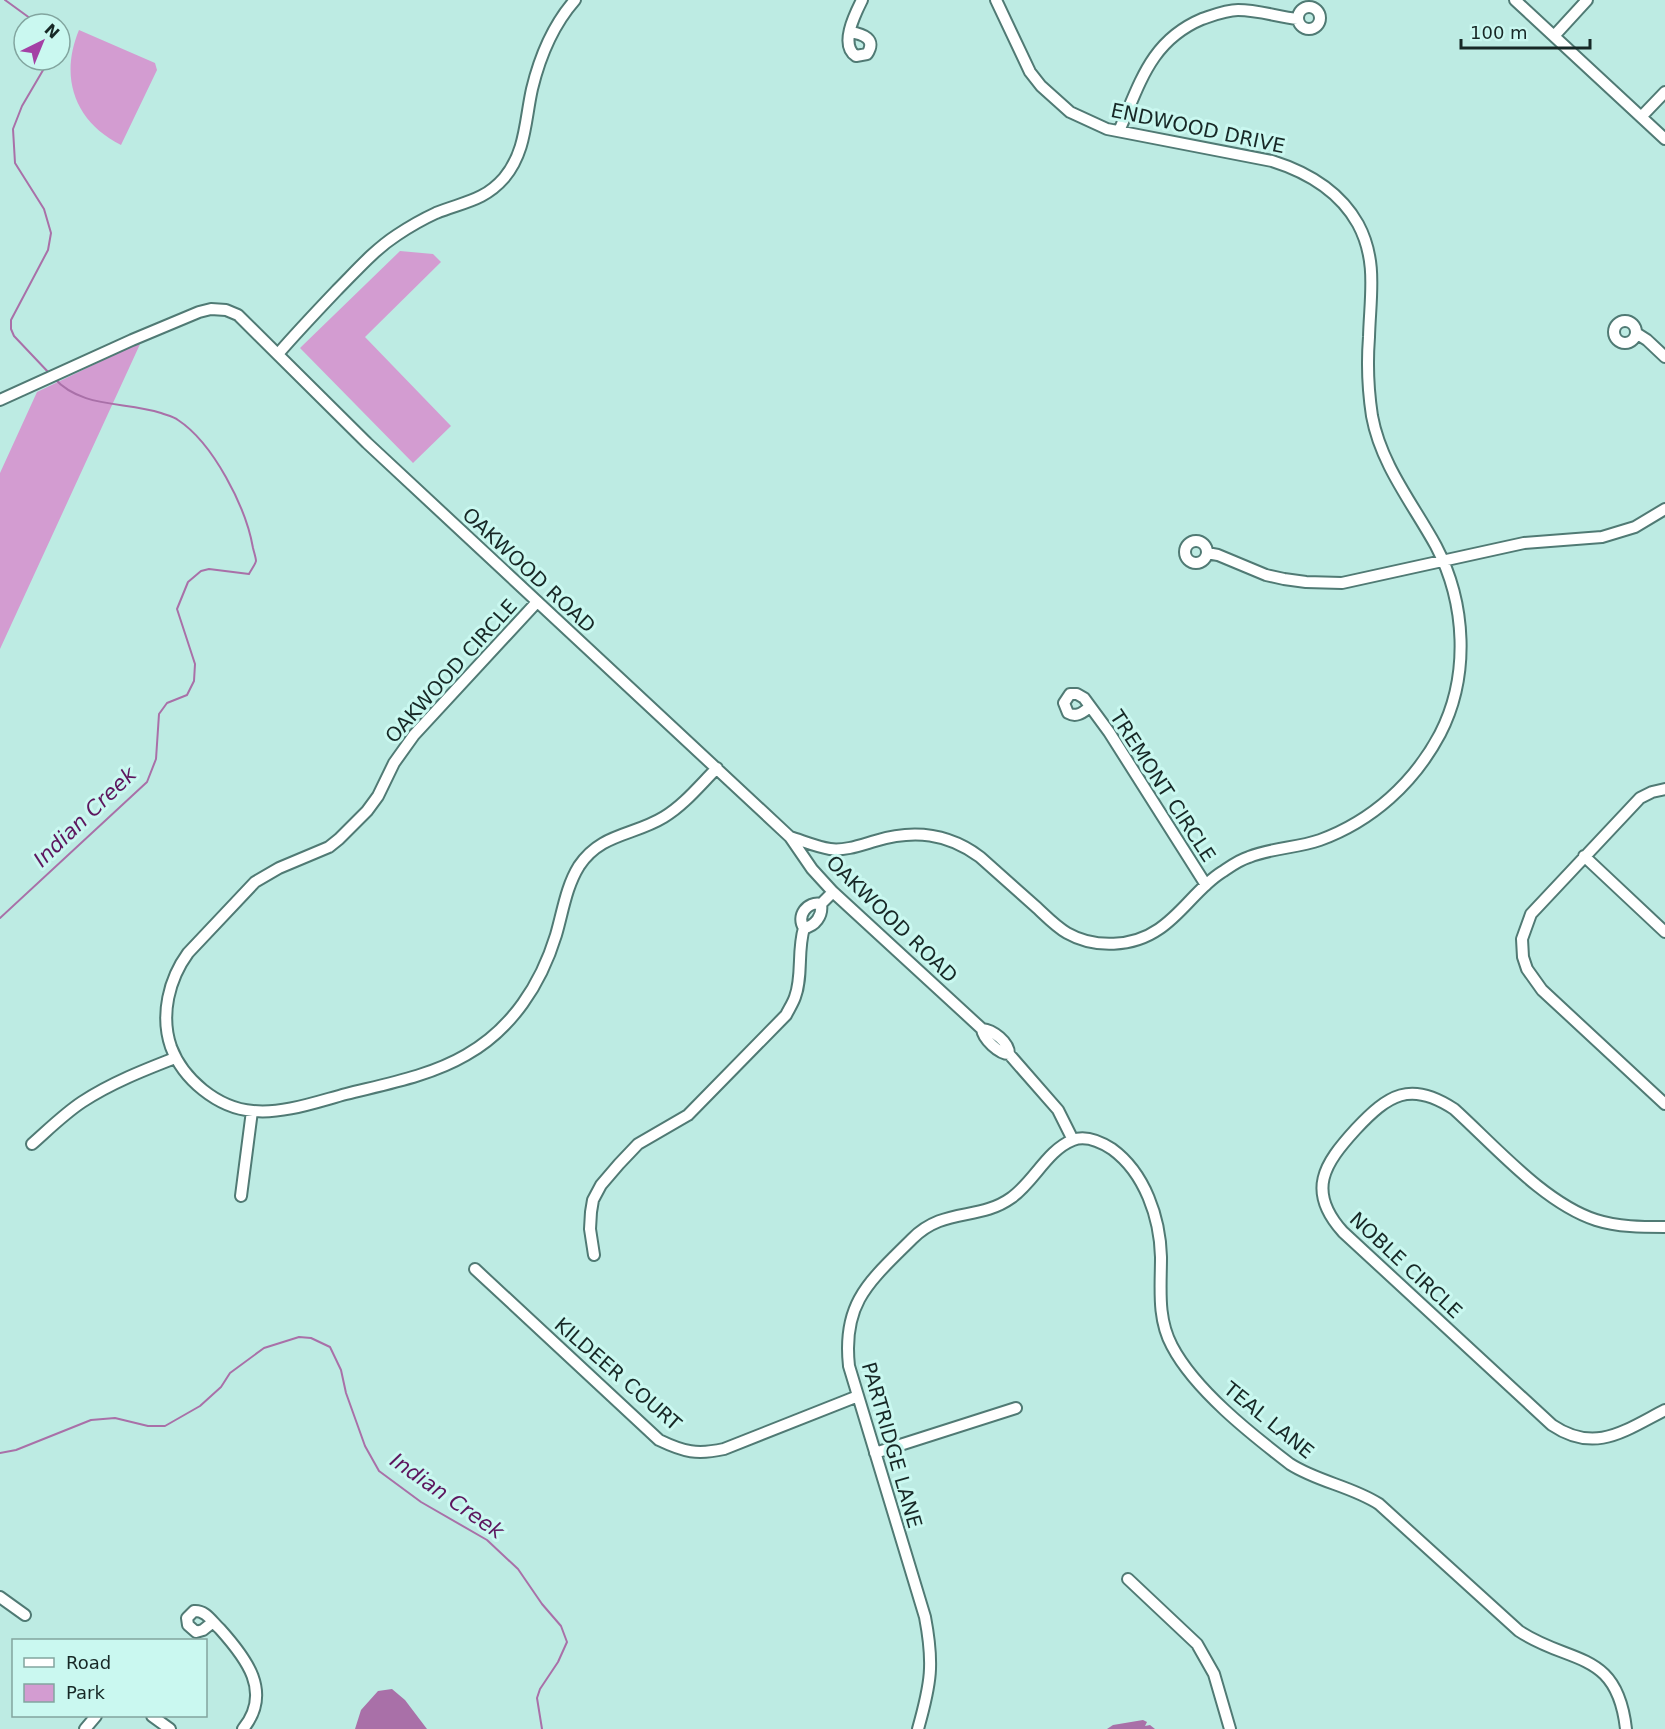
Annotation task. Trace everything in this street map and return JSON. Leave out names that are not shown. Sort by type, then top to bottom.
[{"type":"street","points":[[278,354],[379,248],[421,220],[472,202],[491,192],[505,177],[515,162],[524,141],[532,89],[541,59],[552,33],[575,0]]},
{"type":"street","points":[[850,32],[862,0]]},
{"type":"street","name":"ENDWOOD DRIVE","points":[[790,837],[830,849],[852,848],[908,833],[951,839],[966,846],[980,857],[1068,934],[1095,943],[1130,942],[1146,937],[1170,920],[1218,874],[1246,858],[1318,840],[1366,818],[1394,796],[1414,774],[1441,731],[1452,702],[1458,676],[1461,630],[1454,594],[1436,547],[1396,482],[1373,420],[1369,391],[1368,340],[1373,275],[1358,224],[1332,192],[1317,180],[1290,167],[1272,161],[1107,129],[1070,112],[1041,86],[1022,58],[1007,20],[996,0]]},
{"type":"street","points":[[1515,0],[1665,139]]},
{"type":"street","points":[[1554,36],[1587,0]]},
{"type":"street","points":[[1119,131],[1155,54],[1184,27],[1218,13],[1236,10],[1251,10],[1298,19]]},
{"type":"street","points":[[1641,117],[1665,92]]},
{"type":"street","name":"OAKWOOD ROAD","points":[[0,400],[132,340],[211,309],[226,310],[238,315],[367,443],[790,837],[812,869],[833,892],[982,1029],[993,1033],[1008,1047],[1009,1054],[1058,1110],[1074,1140]]},
{"type":"street","points":[[1636,333],[1665,357]]},
{"type":"street","points":[[1207,553],[1218,555],[1266,575],[1295,581],[1357,582],[1524,543],[1602,537],[1635,527],[1665,509]]},
{"type":"street","name":"OAKWOOD CIRCLE","points":[[537,602],[414,735],[394,762],[378,796],[367,811],[328,847],[279,868],[255,882],[188,953],[174,977],[166,1007],[168,1037],[175,1058],[207,1093],[235,1107],[252,1112],[294,1107],[423,1074],[453,1063],[481,1046],[510,1020],[532,991],[552,948],[568,888],[588,855],[608,840],[673,812],[717,768]]},
{"type":"street","name":"TREMONT CIRCLE","points":[[1090,707],[1129,760],[1206,885]]},
{"type":"street","points":[[1665,789],[1640,798],[1584,856],[1531,914],[1522,939],[1523,957],[1527,969],[1542,990],[1665,1104]]},
{"type":"street","points":[[1584,856],[1665,932]]},
{"type":"street","points":[[821,904],[833,892]]},
{"type":"street","points":[[594,1255],[590,1229],[591,1212],[593,1200],[602,1185],[639,1144],[688,1114],[786,1015],[795,998],[798,985],[804,928],[801,920],[804,911],[814,903],[821,904]]},
{"type":"street","points":[[804,928],[811,927],[818,919],[822,912],[821,904]]},
{"type":"street","points":[[32,1144],[66,1113],[94,1094],[175,1058]]},
{"type":"street","name":"NOBLE CIRCLE","points":[[1665,1227],[1616,1225],[1571,1210],[1543,1191],[1454,1109],[1440,1100],[1422,1094],[1393,1098],[1374,1110],[1337,1150],[1324,1174],[1325,1202],[1333,1221],[1343,1232],[1564,1434],[1594,1440],[1607,1438],[1665,1410]]},
{"type":"street","points":[[241,1196],[252,1112]]},
{"type":"street","name":"TEAL LANE","points":[[1074,1140],[1084,1138],[1106,1146],[1116,1153],[1132,1170],[1146,1193],[1154,1209],[1160,1242],[1160,1307],[1165,1331],[1179,1360],[1204,1390],[1290,1464],[1303,1472],[1356,1491],[1379,1504],[1519,1631],[1593,1665],[1611,1683],[1624,1711],[1626,1729]]},
{"type":"street","name":"PARTRIDGE LANE","points":[[918,1729],[931,1676],[930,1645],[925,1617],[849,1366],[847,1350],[849,1328],[856,1304],[869,1282],[915,1235],[948,1216],[982,1211],[1011,1199],[1023,1189],[1054,1153],[1074,1140]]},
{"type":"street","name":"KILDEER COURT","points":[[475,1269],[659,1440],[678,1449],[701,1452],[724,1449],[858,1396]]},
{"type":"street","points":[[875,1453],[1016,1408]]},
{"type":"street","points":[[1128,1579],[1197,1644],[1214,1674],[1230,1729]]},
{"type":"street","points":[[0,1598],[25,1615]]},
{"type":"street","points":[[213,1622],[235,1646],[253,1674],[256,1688],[254,1708],[243,1729]]},
{"type":"street","points":[[85,1729],[95,1717]]},
{"type":"street","points":[[153,1717],[170,1729]]},
{"type":"green space","points":[[79,30],[155,63],[157,70],[121,145],[92,124],[75,97],[71,81],[73,48]]},
{"type":"green space","points":[[400,251],[433,254],[441,262],[365,337],[451,426],[413,463],[300,348]]},
{"type":"green space","points":[[141,342],[0,649],[0,473],[37,392]]},
{"type":"shaded area","points":[[392,1689],[405,1700],[427,1729],[355,1729],[361,1710],[378,1691]]},
{"type":"shaded area","points":[[1143,1720],[1147,1722],[1145,1726],[1150,1725],[1155,1729],[1107,1729],[1113,1725]]},
{"type":"waterway","name":"Indian Creek","points":[[5,0],[22,12]]},
{"type":"waterway","name":"Indian Creek","points":[[42,72],[22,106],[13,129],[15,163],[44,209],[51,233],[48,250],[11,320],[11,329],[14,336],[50,374]]},
{"type":"waterway","name":"Indian Creek","points":[[0,918],[147,782],[156,759],[159,714],[167,703],[187,695],[194,681],[195,664],[177,609],[188,582],[201,571],[209,569],[249,574],[256,561],[243,514],[226,477],[204,444],[191,430],[176,419],[161,413],[104,403],[77,395],[54,378]]},
{"type":"waterway","name":"Indian Creek","points":[[0,1453],[16,1450],[91,1420],[115,1418],[148,1426],[165,1426],[200,1406],[221,1387],[230,1373],[264,1348],[299,1337],[311,1338],[330,1347],[341,1370],[346,1393],[365,1446],[379,1471],[421,1502],[487,1540],[518,1569],[542,1604],[561,1626],[567,1642],[537,1698],[542,1729]]}]
